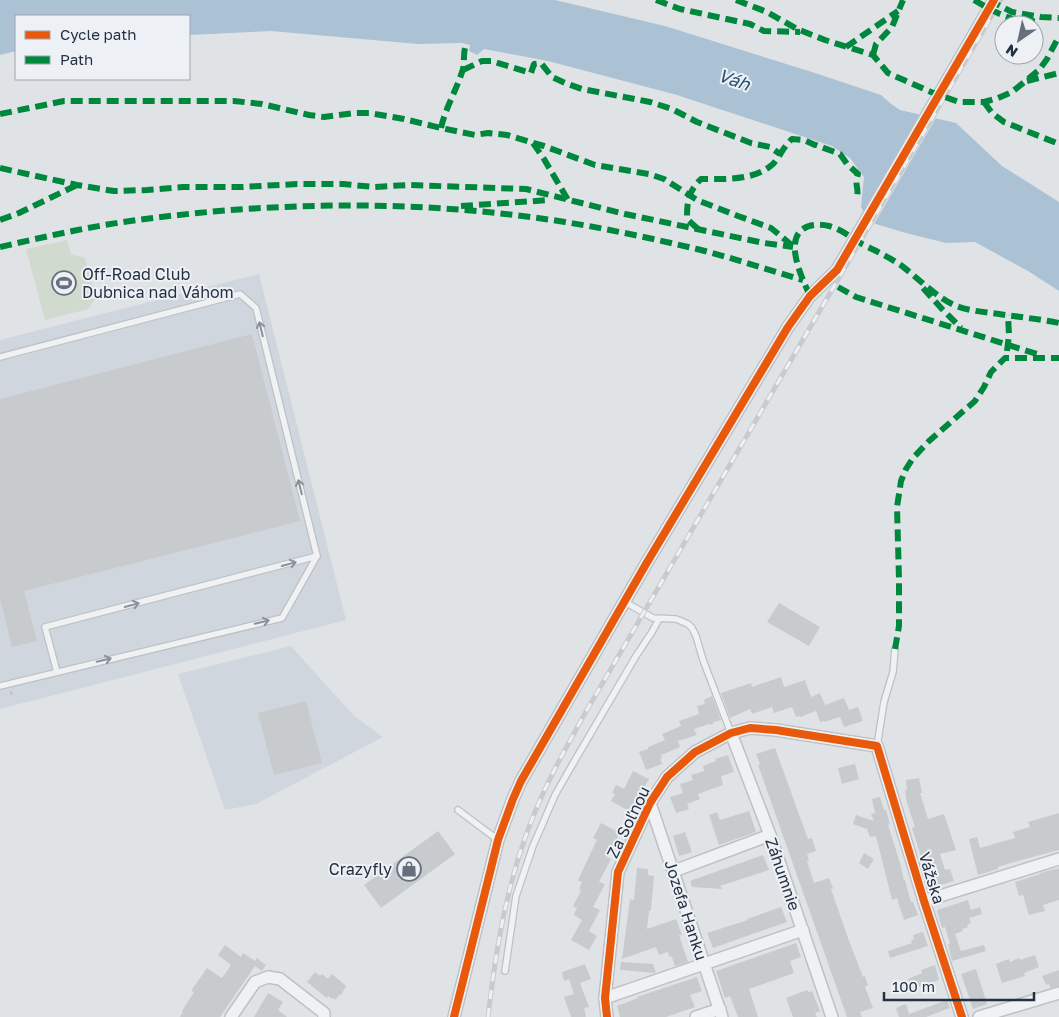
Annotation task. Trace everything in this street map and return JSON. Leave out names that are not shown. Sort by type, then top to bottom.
[{"type":"street","points":[[454,1017],[498,840],[521,781],[646,564],[788,327],[810,296],[837,270],[994,0]]},
{"type":"street","name":"Za Soľnou","points":[[607,1017],[605,998],[618,872],[650,803],[667,777],[695,752],[731,733],[750,728],[776,730],[877,746]]},
{"type":"street","name":"Záhumnie","points":[[731,733],[770,835],[832,1017]]},
{"type":"street","name":"Vážska","points":[[877,746],[924,901],[962,1017]]},
{"type":"street","name":"Jozefa Hanku","points":[[650,803],[721,1013]]},
{"type":"street","points":[[674,871],[770,835]]},
{"type":"street","points":[[924,901],[1059,859]]},
{"type":"street","points":[[605,998],[803,930]]},
{"type":"street","points":[[231,1017],[255,982],[268,977],[280,979],[324,1015]]},
{"type":"street","points":[[979,1017],[1059,993]]},
{"type":"street","points":[[696,1017],[721,1013]]},
{"type":"lane","points":[[0,357],[240,294],[256,308],[317,556],[282,618],[0,686]]},
{"type":"lane","points":[[57,672],[45,628],[317,556]]},
{"type":"lane","points":[[625,602],[647,616],[659,619],[676,619],[683,621],[692,628],[702,660],[731,733]]},
{"type":"lane","points":[[505,971],[516,896],[532,846],[570,767],[659,619]]},
{"type":"lane","points":[[877,746],[884,702],[893,672],[895,649]]},
{"type":"lane","points":[[458,810],[498,840]]},
{"type":"path","points":[[10,691],[12,699]]},
{"type":"shaded area","name":"Off-Road Club Dubnica nad Váhom","points":[[67,240],[71,254],[85,258],[96,298],[88,309],[45,320],[26,249]]},
{"type":"shaded area","points":[[259,274],[346,620],[0,709],[0,340]]},
{"type":"shaded area","points":[[291,646],[354,716],[383,737],[256,804],[225,810],[178,674]]},
{"type":"water","name":"Váh","points":[[0,0],[555,0],[665,26],[881,95],[900,110],[956,123],[1002,166],[1059,202],[1059,291],[1028,271],[975,242],[946,243],[869,222],[861,207],[864,177],[850,158],[832,146],[677,95],[548,61],[484,49],[477,55],[469,51],[470,45],[462,43],[418,44],[271,31],[190,35],[190,15],[15,15],[15,51],[0,55]]},
{"type":"pier","points":[[926,114],[937,116],[873,226],[867,224]]},
{"type":"building","points":[[252,334],[300,521],[24,591],[37,641],[12,647],[0,599],[0,399]]},
{"type":"building","points":[[779,603],[820,627],[809,646],[767,622]]},
{"type":"building","points":[[781,677],[784,687],[805,680],[811,697],[820,693],[825,705],[844,698],[849,710],[858,707],[863,721],[844,727],[840,717],[820,722],[816,711],[796,717],[792,707],[774,713],[772,707],[752,714],[750,709],[730,718],[721,693],[751,683],[752,687]]},
{"type":"building","points":[[712,696],[721,720],[714,722],[712,725],[709,724],[694,729],[697,735],[678,741],[680,747],[661,755],[662,764],[646,770],[639,752],[665,740],[662,734],[681,726],[679,721],[699,714],[697,706],[705,704],[704,700]]},
{"type":"building","points":[[306,701],[322,763],[274,775],[258,713]]},
{"type":"building","points":[[775,748],[808,839],[812,838],[816,851],[807,854],[809,860],[807,861],[814,883],[829,878],[848,938],[868,985],[865,987],[873,1008],[860,1012],[862,1017],[847,1017],[758,765],[760,764],[756,754]]},
{"type":"building","points":[[728,755],[734,772],[721,776],[723,785],[698,794],[700,799],[687,804],[689,809],[676,813],[670,797],[683,793],[680,784],[693,780],[691,775],[704,771],[703,766],[716,761],[715,759]]},
{"type":"building","points":[[855,764],[859,779],[842,784],[838,768]]},
{"type":"building","points":[[633,771],[649,779],[631,812],[611,801],[615,794],[612,793],[616,785],[624,789]]},
{"type":"building","points":[[919,778],[922,793],[920,793],[928,819],[944,814],[956,850],[940,854],[945,870],[950,869],[954,881],[931,888],[912,828],[915,827],[905,790],[907,790],[906,780]]},
{"type":"building","points":[[880,797],[884,810],[886,810],[890,824],[888,825],[911,902],[913,902],[918,915],[904,920],[899,901],[897,898],[892,900],[876,836],[870,837],[867,829],[853,824],[856,815],[874,821],[871,814],[875,813],[872,799]]},
{"type":"building","points":[[749,811],[756,832],[719,845],[709,815],[717,812],[720,820]]},
{"type":"building","points":[[1059,813],[1059,850],[1014,862],[978,875],[969,839],[977,837],[980,848],[1015,838],[1013,832],[1030,827],[1028,822]]},
{"type":"building","points":[[601,823],[620,833],[607,857],[611,859],[599,882],[605,884],[593,907],[600,910],[589,931],[597,936],[589,950],[571,940],[582,920],[574,915],[577,908],[573,906],[581,891],[579,889],[582,882],[578,880],[597,840],[593,838]]},
{"type":"building","name":"Crazyfly","points":[[438,831],[455,854],[381,908],[364,885]]},
{"type":"building","points":[[685,832],[692,852],[679,856],[673,836]]},
{"type":"building","points":[[864,853],[874,859],[868,869],[859,863]]},
{"type":"building","points":[[763,855],[769,870],[720,886],[722,889],[692,887],[690,881]]},
{"type":"building","points":[[637,868],[648,869],[648,875],[654,876],[647,929],[676,919],[688,962],[675,966],[668,952],[659,955],[656,947],[622,959],[630,899],[634,900]]},
{"type":"building","points":[[1059,868],[1059,900],[1043,905],[1045,911],[1029,915],[1023,895],[1019,896],[1015,882]]},
{"type":"building","points":[[968,900],[971,910],[980,907],[982,914],[969,918],[971,923],[967,925],[968,927],[955,934],[961,951],[984,945],[986,951],[952,961],[945,927],[942,928],[937,910]]},
{"type":"building","points":[[781,907],[787,922],[713,948],[707,933]]},
{"type":"building","points":[[923,932],[928,946],[890,958],[888,951],[912,943],[913,935]]},
{"type":"building","points":[[796,943],[801,957],[790,961],[794,973],[749,989],[758,1017],[738,1017],[730,996],[725,998],[716,971]]},
{"type":"building","points":[[225,945],[241,957],[243,953],[255,961],[257,958],[266,965],[262,971],[255,966],[220,1017],[180,1017],[194,992],[191,991],[207,968],[222,978],[231,965],[218,955]]},
{"type":"building","points":[[1035,955],[1039,967],[1024,973],[1025,976],[1002,983],[996,964],[1009,959],[1010,962]]},
{"type":"building","points":[[621,962],[653,964],[656,973],[620,970]]},
{"type":"building","points":[[585,964],[591,979],[580,983],[589,1007],[584,1008],[586,1017],[571,1017],[564,997],[574,994],[569,979],[564,981],[562,972]]},
{"type":"building","points":[[935,965],[939,980],[912,989],[908,979],[922,973],[921,970]]},
{"type":"building","points":[[976,969],[987,1004],[973,1009],[961,974]]},
{"type":"building","points":[[1059,970],[1059,986],[1050,988],[1049,984],[1046,985],[1042,976]]},
{"type":"building","points":[[315,972],[320,976],[322,974],[328,979],[332,974],[346,986],[341,995],[335,1000],[328,996],[327,998],[307,982]]},
{"type":"building","points":[[697,977],[702,991],[690,995],[695,1007],[666,1017],[620,1017],[617,1006],[637,997]]},
{"type":"building","points":[[807,990],[808,992],[812,991],[820,1011],[815,1013],[817,1017],[793,1017],[786,998]]},
{"type":"building","points":[[268,993],[283,1002],[278,1010],[287,1017],[254,1017]]},
{"type":"building","points":[[947,1000],[950,1008],[926,1017],[899,1017],[896,1008],[906,1004],[909,1014]]},
{"type":"railway","points":[[488,1017],[499,940],[509,890],[538,804],[564,752],[1001,0]]},
{"type":"marked path","points":[[656,0],[680,9],[750,24],[764,31],[800,32]]},
{"type":"marked path","points":[[736,0],[767,12],[797,29],[873,55],[888,73],[959,102],[984,102],[1012,92],[1039,70],[1059,36]]},
{"type":"marked path","points":[[873,55],[876,44],[892,27],[903,0]]},
{"type":"marked path","points":[[974,0],[1004,15]]},
{"type":"marked path","points":[[989,0],[1012,12],[1059,18]]},
{"type":"marked path","points":[[846,47],[898,11]]},
{"type":"marked path","points":[[441,128],[463,69],[465,48]]},
{"type":"marked path","points":[[463,70],[482,61],[491,61],[531,73],[534,64],[541,63],[552,77],[565,83],[582,89],[650,102],[672,109],[697,122],[751,143],[770,147],[780,154]]},
{"type":"marked path","points":[[1027,81],[1059,73]]},
{"type":"marked path","points":[[0,114],[64,101],[234,101],[262,104],[324,117],[369,113],[475,135],[488,133],[507,135],[544,146],[595,165],[649,174],[664,179],[697,200],[771,228],[794,247]]},
{"type":"marked path","points":[[984,102],[992,113],[1004,122],[1059,144]]},
{"type":"marked path","points":[[698,229],[687,219],[687,207],[689,197],[701,179],[739,178],[757,174],[773,164],[792,139],[804,140],[840,154],[858,174],[856,181],[857,197]]},
{"type":"marked path","points":[[533,143],[568,200]]},
{"type":"marked path","points":[[0,168],[114,191],[297,184],[526,189],[625,214],[764,243],[793,247]]},
{"type":"marked path","points":[[0,220],[77,185]]},
{"type":"marked path","points":[[461,206],[550,200]]},
{"type":"marked path","points":[[0,247],[108,224],[197,213],[302,206],[408,207],[513,215],[598,228],[697,249],[803,280]]},
{"type":"marked path","points":[[810,296],[797,261],[795,243],[803,229],[812,225],[822,225],[838,229],[902,266],[934,292],[954,305],[976,311],[1059,323]]},
{"type":"marked path","points":[[838,287],[856,297],[1040,355]]},
{"type":"marked path","points":[[923,288],[961,328]]},
{"type":"marked path","points":[[1007,351],[1009,335],[1008,315]]},
{"type":"marked path","points":[[895,649],[899,626],[897,507],[901,481],[906,469],[913,458],[929,441],[975,401],[991,372],[1005,358],[1059,358]]},
{"type":"cycle path","points":[[454,1017],[498,840],[521,781],[646,564],[788,327],[810,296],[837,270],[994,0]]},
{"type":"cycle path","points":[[607,1017],[605,998],[618,872],[650,803],[667,777],[695,752],[731,733],[750,728],[776,730],[877,746],[924,901],[962,1017]]},
{"type":"place","name":"Off-Road Club Dubnica nad Váhom","points":[[64,283]]},
{"type":"place","name":"Crazyfly","points":[[409,869]]}]
